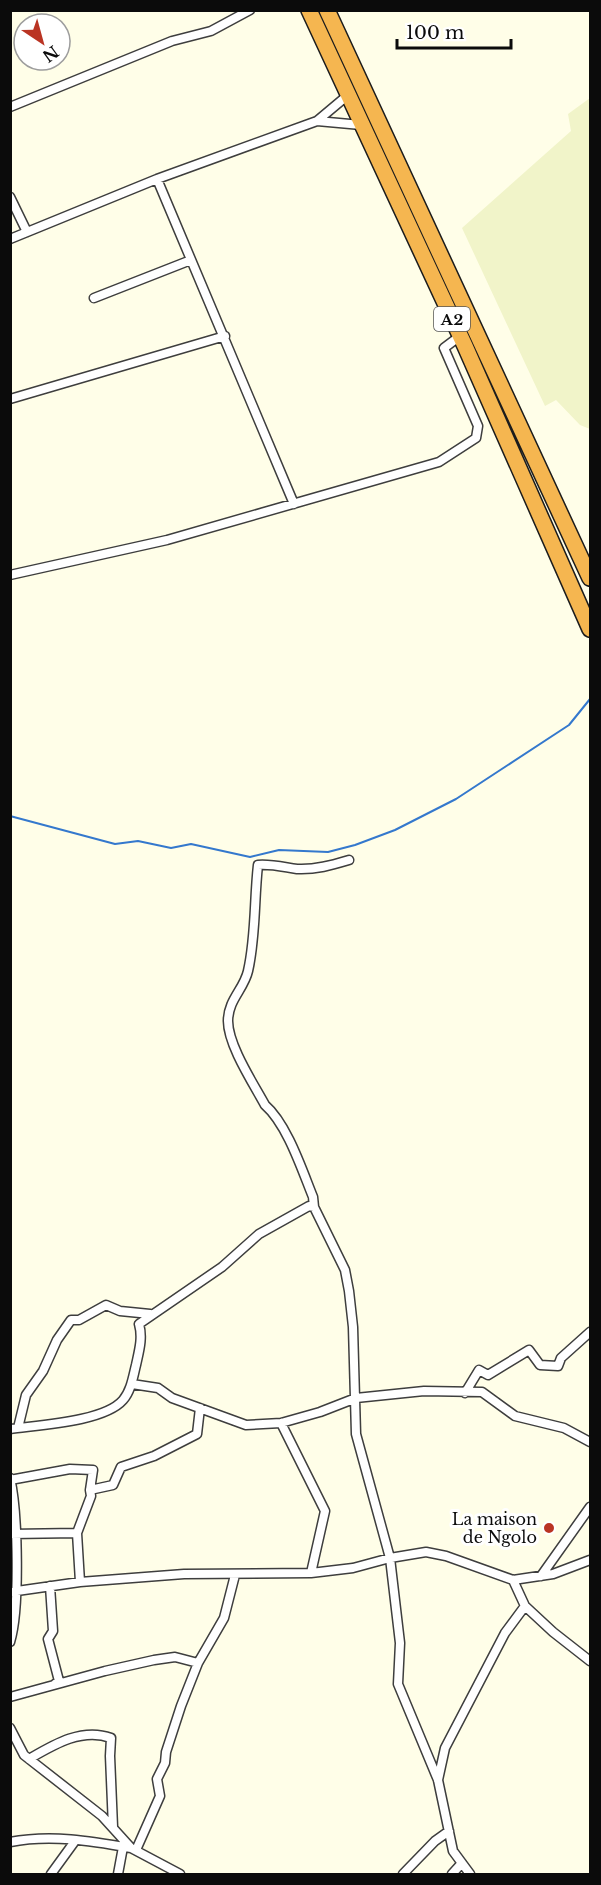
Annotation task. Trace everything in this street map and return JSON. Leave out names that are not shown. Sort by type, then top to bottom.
[{"type":"highway","name":"A2","points":[[309,10],[460,336],[591,629]]},
{"type":"highway","name":"A2","points":[[327,10],[591,578]]},
{"type":"street","points":[[10,107],[161,46],[211,31],[250,10]]},
{"type":"street","points":[[10,239],[157,179],[317,121],[348,95]]},
{"type":"street","points":[[317,121],[361,125]]},
{"type":"street","points":[[157,179],[294,504]]},
{"type":"street","points":[[10,197],[27,232]]},
{"type":"street","points":[[94,298],[191,260]]},
{"type":"street","points":[[10,399],[225,336]]},
{"type":"street","points":[[10,575],[167,540],[439,462],[476,438],[478,426],[444,348],[460,336]]},
{"type":"street","points":[[349,860],[320,868],[296,869],[274,864],[258,865],[254,938],[248,974],[230,1003],[228,1022],[230,1038],[265,1105],[273,1112],[286,1136],[314,1197],[314,1207],[346,1276],[353,1327],[356,1434],[390,1558],[400,1643],[398,1684],[438,1780],[453,1851],[470,1875]]},
{"type":"street","points":[[150,1314],[120,1311],[106,1305],[79,1320],[71,1320],[57,1340],[43,1371],[26,1395],[14,1429],[69,1421],[114,1408],[124,1400],[132,1384],[142,1335],[140,1324],[150,1314],[163,1309],[222,1267],[259,1234],[309,1206],[314,1207]]},
{"type":"street","points":[[465,1393],[479,1370],[488,1375],[530,1350],[540,1365],[558,1366],[561,1358],[591,1332]]},
{"type":"street","points":[[132,1384],[158,1388],[172,1398],[246,1425],[281,1423],[320,1412],[356,1398],[424,1391],[482,1392],[515,1416],[564,1428],[591,1442]]},
{"type":"street","points":[[90,1490],[113,1485],[118,1470],[129,1462],[154,1455],[197,1434],[203,1409]]},
{"type":"street","points":[[281,1423],[325,1511],[311,1573]]},
{"type":"street","points":[[10,1642],[14,1630],[11,1479],[70,1469],[93,1470],[91,1497],[77,1533],[80,1582]]},
{"type":"street","points":[[541,1576],[591,1507]]},
{"type":"street","points":[[13,1534],[77,1533]]},
{"type":"street","points":[[13,1592],[80,1582],[184,1574],[311,1573],[353,1568],[390,1558],[426,1552],[446,1556],[513,1580],[541,1576],[591,1560]]},
{"type":"street","points":[[117,1875],[160,1796],[157,1779],[165,1763],[166,1752],[181,1706],[198,1663],[224,1618],[235,1575]]},
{"type":"street","points":[[513,1580],[525,1606],[553,1632],[591,1661]]},
{"type":"street","points":[[50,1586],[53,1631],[48,1639],[59,1681],[55,1684]]},
{"type":"street","points":[[438,1780],[448,1741],[478,1689],[505,1633],[525,1606]]},
{"type":"street","points":[[10,1697],[161,1659],[175,1657],[198,1663]]},
{"type":"street","points":[[10,1728],[29,1759],[67,1786],[113,1827],[130,1848]]},
{"type":"street","points":[[29,1759],[66,1738],[105,1735],[111,1738],[113,1827]]},
{"type":"street","points":[[403,1875],[435,1841],[449,1831]]},
{"type":"street","points":[[10,1842],[30,1838],[87,1839],[130,1848],[180,1875]]},
{"type":"street","points":[[51,1875],[75,1840]]},
{"type":"street","points":[[452,1875],[462,1863]]},
{"type":"green space","points":[[590,98],[590,429],[580,425],[556,400],[545,406],[462,228],[571,131],[568,114]]},
{"type":"waterway","points":[[10,816],[115,844],[138,841],[171,848],[191,844],[250,857],[279,850],[328,852],[395,830],[456,799],[569,725],[590,699]]},
{"type":"place","name":"La maison de Ngolo","points":[[549,1528]]}]
